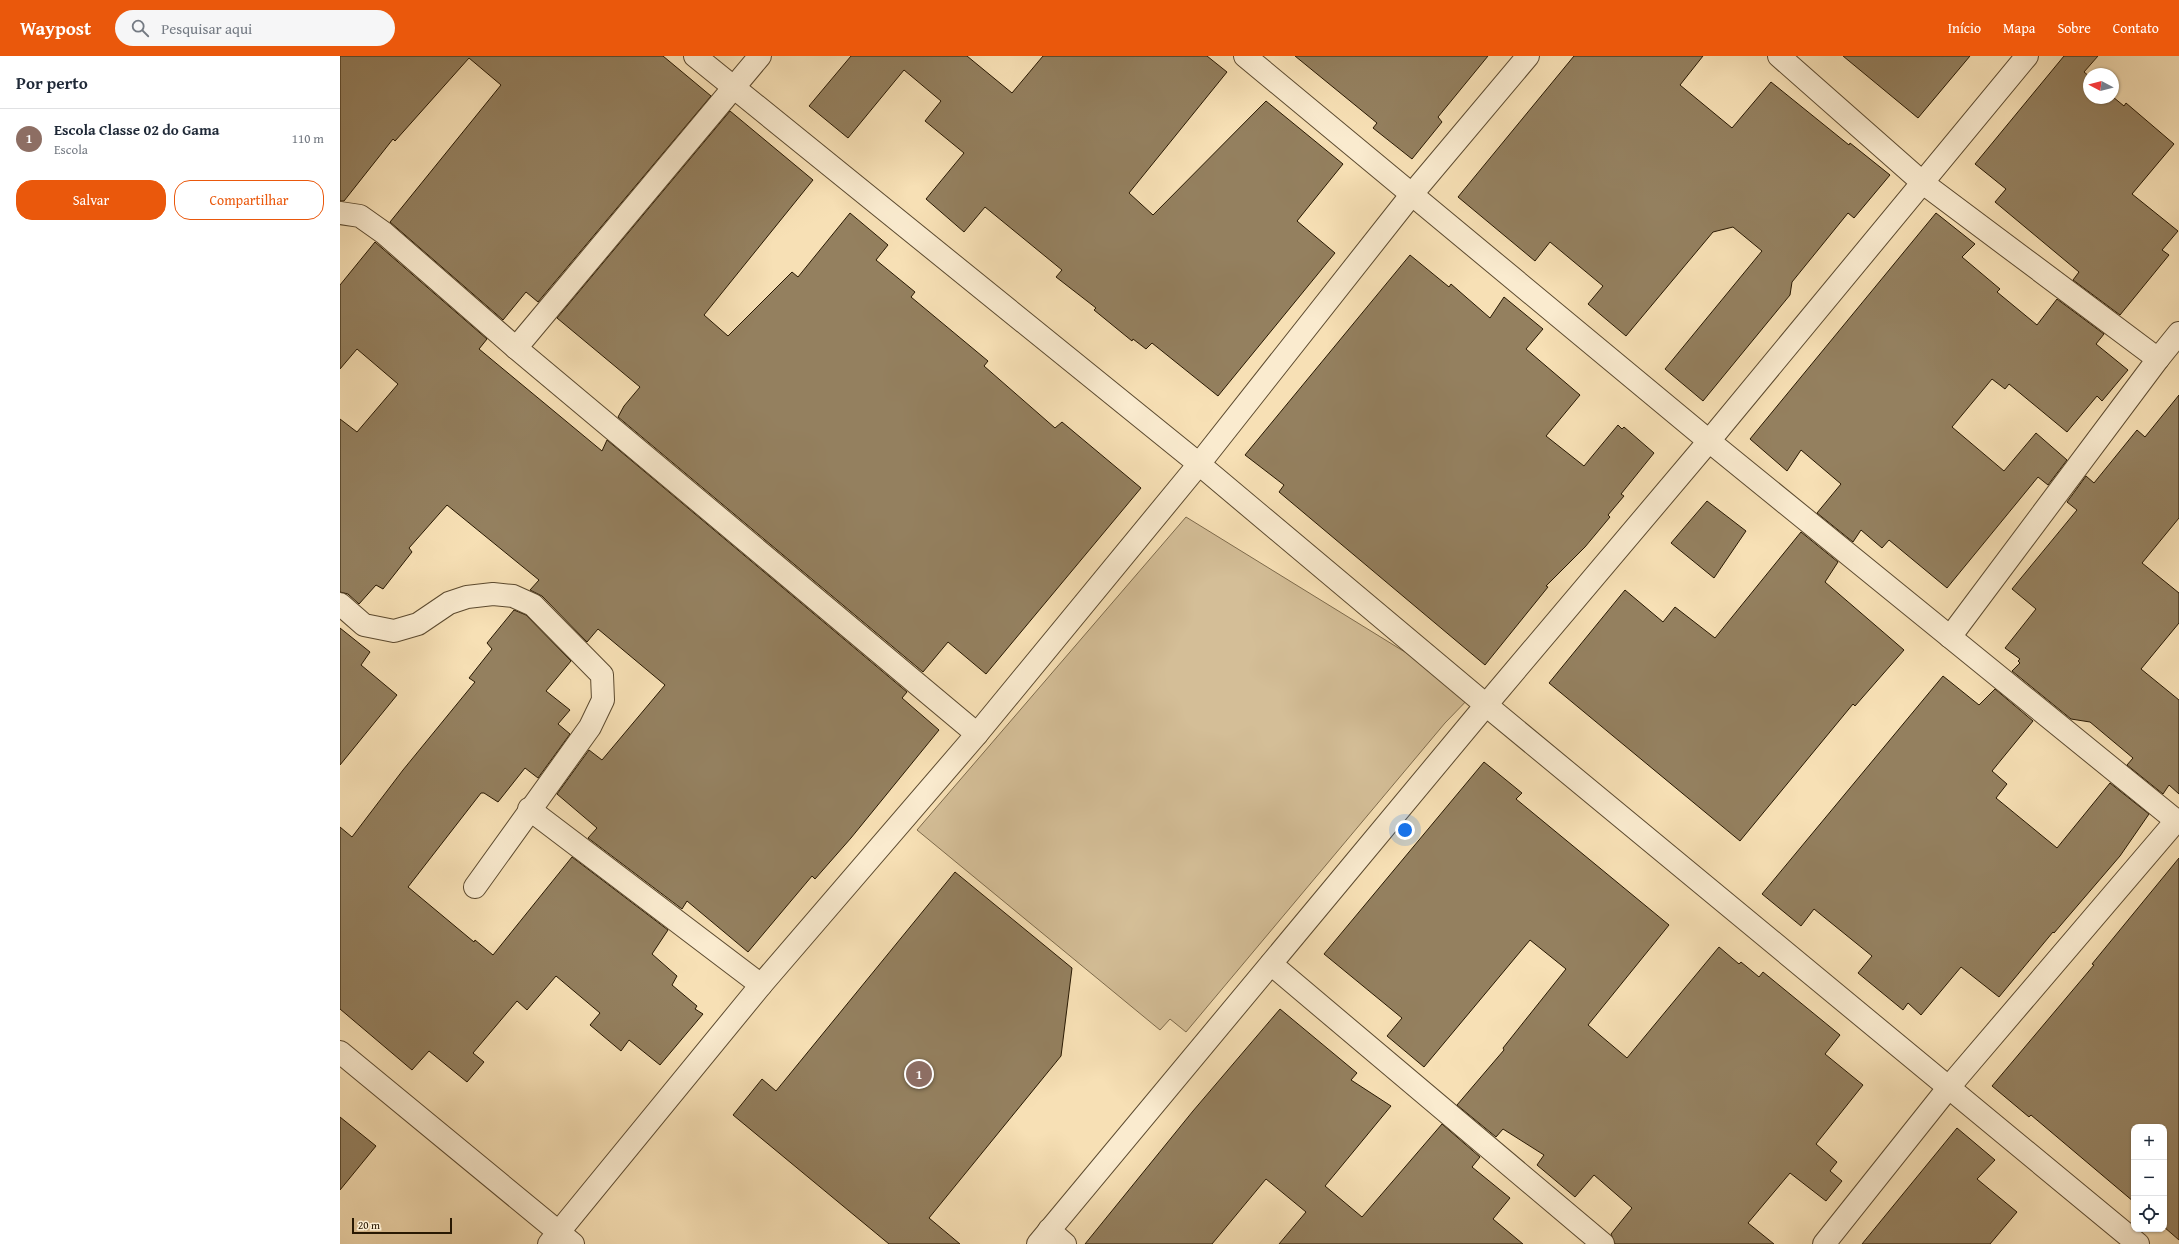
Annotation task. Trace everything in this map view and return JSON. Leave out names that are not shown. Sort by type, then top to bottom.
[{"type":"street","points":[[695,56],[1199,464],[1486,705],[2138,1244]]},
{"type":"street","points":[[516,348],[734,89],[760,56]]},
{"type":"street","points":[[1245,56],[1709,441],[2177,822],[1949,1087],[1824,1244]]},
{"type":"street","points":[[340,1052],[560,1240],[761,985],[977,734],[1199,464],[1412,194],[1528,56]]},
{"type":"street","points":[[1779,56],[1923,183],[2158,359]]},
{"type":"street","points":[[1051,1239],[1270,964],[1709,441],[2027,56]]},
{"type":"street","points":[[340,213],[360,216],[384,233],[516,348],[977,734]]},
{"type":"street","points":[[1950,637],[2158,359],[2179,334]]},
{"type":"street","points":[[340,604],[364,625],[394,630],[418,624],[449,603],[467,596],[493,594],[513,596],[533,605],[602,675],[603,700],[590,727],[529,809],[475,887]]},
{"type":"street","points":[[529,809],[761,985]]},
{"type":"street","points":[[1270,964],[1603,1244]]},
{"type":"shaded area","points":[[1186,517],[1473,694],[1445,723],[1186,1032],[1170,1019],[1160,1030],[917,830]]},
{"type":"building","points":[[340,56],[663,56],[711,96],[538,302],[526,292],[503,320],[390,222],[501,85],[469,58],[395,141],[393,139],[344,201],[340,201]]},
{"type":"building","points":[[851,56],[967,56],[1012,93],[1043,56],[1207,56],[1227,72],[1129,193],[1153,215],[1266,101],[1343,164],[1297,221],[1335,253],[1218,396],[1152,343],[1146,349],[1133,339],[1132,341],[1094,310],[1096,308],[1056,277],[1062,270],[985,207],[964,232],[926,199],[964,153],[925,121],[941,101],[904,70],[848,138],[809,106]]},
{"type":"building","points":[[1295,56],[1488,56],[1438,117],[1442,122],[1412,159],[1373,128],[1377,123]]},
{"type":"building","points":[[1574,56],[1703,56],[1680,85],[1732,128],[1771,82],[1849,145],[1850,143],[1890,175],[1854,218],[1848,213],[1792,282],[1790,295],[1703,401],[1665,369],[1762,251],[1733,227],[1713,232],[1626,336],[1588,304],[1603,286],[1550,242],[1535,261],[1458,197]]},
{"type":"building","points":[[1843,56],[1970,56],[1918,118]]},
{"type":"building","points":[[2064,56],[2098,56],[2088,68],[2083,68],[2083,104],[2119,104],[2119,102],[2124,106],[2126,103],[2174,144],[2132,194],[2178,231],[2162,250],[2169,255],[2120,315],[2073,280],[2079,272],[1995,202],[2006,189],[1975,164]]},
{"type":"building","points":[[730,111],[813,180],[704,315],[728,336],[792,272],[798,277],[850,213],[888,245],[876,260],[915,292],[911,297],[988,361],[984,366],[1055,428],[1062,422],[1141,488],[986,674],[948,642],[923,672],[618,417],[624,406],[640,387],[557,318]]},
{"type":"building","points":[[1936,213],[1975,244],[1962,257],[2000,289],[1997,292],[2037,325],[2057,299],[2104,334],[2096,344],[2128,370],[2102,401],[2097,396],[2067,432],[2009,384],[2005,389],[1992,379],[1952,427],[2004,471],[2036,433],[2067,460],[2048,485],[2038,477],[1947,588],[1889,540],[1882,548],[1861,530],[1853,542],[1817,513],[1841,484],[1801,450],[1787,471],[1750,439]]},
{"type":"building","points":[[375,242],[487,339],[479,349],[602,451],[607,440],[907,692],[902,698],[939,730],[851,838],[815,879],[812,876],[748,952],[687,901],[682,909],[588,838],[597,828],[557,794],[589,750],[602,760],[665,685],[598,629],[587,642],[542,596],[530,590],[539,580],[447,505],[409,548],[412,552],[383,589],[376,585],[359,604],[348,594],[340,592],[340,419],[357,432],[398,384],[357,349],[340,369],[340,285]]},
{"type":"building","points":[[1410,255],[1449,287],[1451,284],[1490,318],[1504,297],[1543,329],[1526,349],[1580,395],[1546,436],[1584,466],[1618,425],[1622,429],[1624,427],[1654,453],[1621,494],[1624,496],[1608,515],[1610,517],[1585,547],[1546,586],[1548,587],[1485,665],[1279,492],[1284,485],[1245,455]]},
{"type":"building","points":[[2179,395],[2179,518],[2142,563],[2179,593],[2179,623],[2141,669],[2179,700],[2179,794],[2169,785],[2163,794],[2127,765],[2133,758],[2090,722],[2071,719],[2012,671],[2020,663],[2018,661],[2020,659],[2005,648],[2036,609],[2012,589],[2077,510],[2067,502],[2086,476],[2094,483],[2137,430],[2145,437]]},
{"type":"building","points":[[1707,501],[1746,531],[1714,578],[1671,543]]},
{"type":"building","points":[[1801,532],[1838,562],[1825,582],[1904,650],[1855,706],[1853,704],[1740,841],[1549,683],[1625,590],[1663,622],[1675,607],[1715,638]]},
{"type":"building","points":[[514,610],[526,615],[571,661],[546,691],[570,710],[558,724],[570,734],[538,778],[525,768],[498,802],[484,793],[481,793],[408,887],[474,942],[475,940],[493,955],[572,857],[668,930],[652,954],[677,976],[672,985],[697,1006],[695,1009],[703,1014],[660,1065],[629,1040],[621,1051],[590,1025],[600,1013],[556,976],[527,1010],[517,1001],[473,1053],[484,1062],[467,1082],[429,1051],[412,1070],[340,1009],[340,827],[352,837],[403,770],[475,682],[469,678],[492,649],[487,643]]},
{"type":"building","points":[[340,628],[370,652],[361,665],[397,695],[340,765]]},
{"type":"building","points":[[1943,676],[1979,705],[1995,689],[2033,721],[1992,771],[2007,784],[1996,798],[2057,848],[2110,783],[2149,814],[2120,856],[2054,933],[2053,932],[1999,997],[1961,967],[1921,1015],[1908,1003],[1903,1010],[1858,973],[1872,956],[1814,909],[1801,926],[1762,894]]},
{"type":"building","points":[[1484,762],[1522,793],[1516,799],[1669,925],[1588,1025],[1627,1058],[1719,947],[1739,964],[1741,962],[1759,977],[1763,972],[1840,1035],[1825,1054],[1863,1085],[1816,1144],[1837,1162],[1830,1171],[1842,1181],[1826,1201],[1790,1173],[1748,1223],[1774,1244],[1615,1244],[1611,1234],[1632,1208],[1594,1175],[1575,1197],[1537,1165],[1544,1155],[1503,1129],[1496,1137],[1457,1105],[1504,1050],[1503,1048],[1566,969],[1530,940],[1424,1067],[1387,1036],[1402,1018],[1324,954]]},
{"type":"building","points":[[2179,858],[2179,1240],[2167,1230],[2167,1124],[2131,1124],[2131,1199],[2031,1115],[2029,1117],[1992,1086],[2094,965],[2092,964]]},
{"type":"building","points":[[955,872],[1072,968],[1061,1056],[929,1218],[960,1244],[889,1244],[733,1115],[762,1079],[776,1091]]},
{"type":"building","points":[[1280,1009],[1357,1073],[1351,1080],[1391,1106],[1325,1186],[1362,1217],[1442,1124],[1480,1157],[1472,1167],[1510,1198],[1493,1219],[1523,1244],[1279,1244],[1306,1212],[1266,1179],[1212,1244],[1085,1244],[1193,1111]]},
{"type":"building","points":[[340,1117],[376,1146],[340,1190]]},
{"type":"building","points":[[1957,1128],[1995,1160],[1977,1179],[2017,1212],[1990,1244],[1862,1244]]},
{"type":"place","name":"Escola Classe 02 do Gama","points":[[919,1074]]}]
